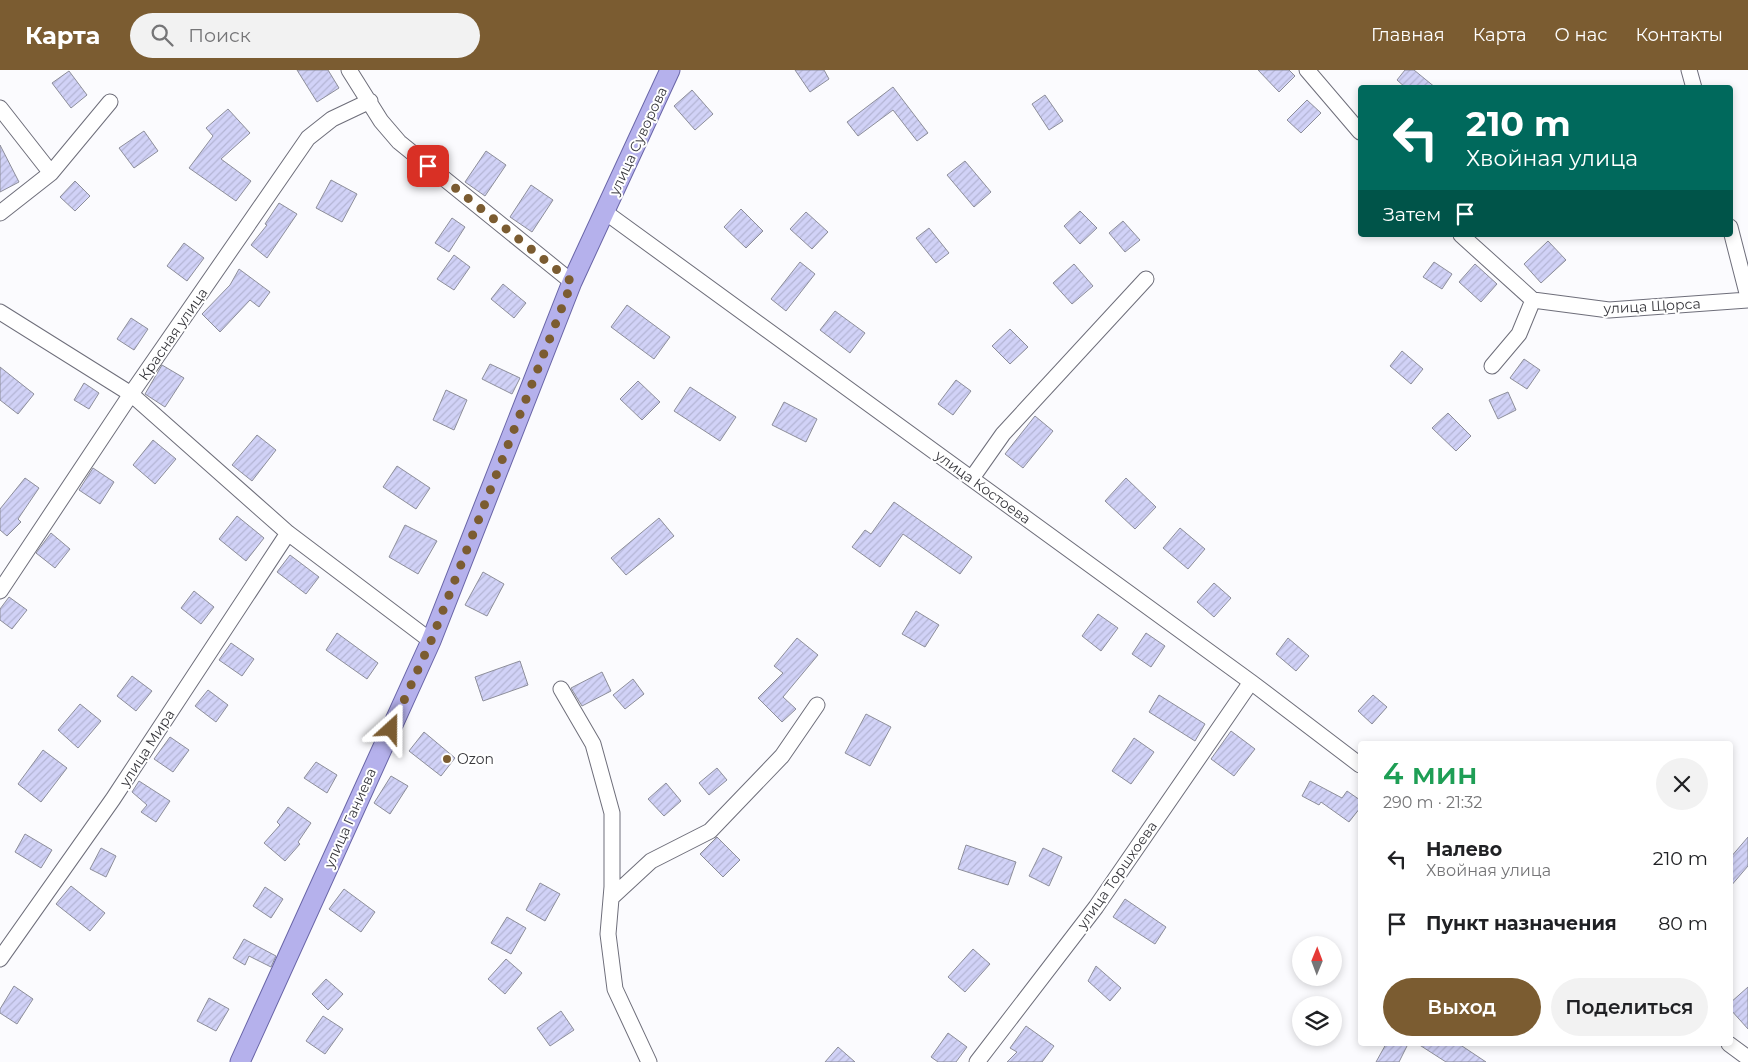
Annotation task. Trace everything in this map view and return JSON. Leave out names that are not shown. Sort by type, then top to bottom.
[{"type":"main road","name":"улица Суворова","points":[[605,212],[670,70]]},
{"type":"main road","name":"улица Ганиева","points":[[240,1062],[431,641],[572,282],[605,212]]},
{"type":"street","points":[[349,70],[382,121],[400,142],[572,282]]},
{"type":"street","points":[[1307,70],[1358,130]]},
{"type":"street","points":[[1689,70],[1693,85]]},
{"type":"street","name":"Красная улица","points":[[0,591],[131,394],[308,138],[332,119],[370,101]]},
{"type":"street","points":[[0,213],[52,173],[110,102]]},
{"type":"street","points":[[0,108],[52,173]]},
{"type":"street","name":"улица Костоева","points":[[605,212],[1251,682],[1358,763]]},
{"type":"street","points":[[1463,237],[1533,300],[1519,334],[1492,366]]},
{"type":"street","points":[[1732,237],[1748,299]]},
{"type":"street","points":[[972,478],[1003,434],[1146,279]]},
{"type":"street","name":"улица Щорса","points":[[1533,300],[1609,310],[1748,299]]},
{"type":"street","points":[[0,312],[131,394],[288,533],[431,641]]},
{"type":"street","name":"улица Мира","points":[[0,959],[113,799],[288,533]]},
{"type":"street","name":"улица Торшхоева","points":[[977,1062],[1096,907],[1251,682]]},
{"type":"street","points":[[561,689],[593,744],[612,813],[611,898],[608,934],[615,989],[649,1062]]},
{"type":"street","points":[[611,898],[651,861],[710,831],[782,756],[818,705]]},
{"type":"street","points":[[1732,1046],[1748,1058]]},
{"type":"building","points":[[297,70],[328,70],[339,88],[317,102]]},
{"type":"building","points":[[795,70],[824,70],[829,79],[810,92]]},
{"type":"building","points":[[1258,70],[1289,70],[1295,76],[1279,92]]},
{"type":"building","points":[[1405,70],[1414,70],[1432,85],[1403,85],[1397,80]]},
{"type":"building","points":[[69,71],[87,95],[71,108],[52,83]]},
{"type":"building","points":[[893,87],[928,133],[917,141],[893,110],[858,136],[847,122]]},
{"type":"building","points":[[692,90],[713,114],[695,130],[674,106]]},
{"type":"building","points":[[1045,95],[1063,121],[1049,130],[1032,104]]},
{"type":"building","points":[[1307,100],[1321,113],[1301,133],[1287,120]]},
{"type":"building","points":[[228,109],[250,133],[221,159],[251,181],[236,201],[189,168],[213,136],[206,128]]},
{"type":"building","points":[[144,131],[158,151],[134,168],[119,148]]},
{"type":"building","points":[[0,145],[19,182],[0,192]]},
{"type":"building","points":[[486,151],[506,165],[485,196],[465,182]]},
{"type":"building","points":[[965,161],[991,192],[974,207],[947,175]]},
{"type":"building","points":[[331,180],[357,194],[342,222],[316,208]]},
{"type":"building","points":[[75,181],[90,196],[75,211],[60,197]]},
{"type":"building","points":[[531,185],[553,200],[532,232],[510,217]]},
{"type":"building","points":[[279,203],[297,214],[267,258],[251,245],[267,225],[265,224]]},
{"type":"building","points":[[741,209],[763,231],[746,248],[724,227]]},
{"type":"building","points":[[1080,211],[1097,228],[1080,244],[1064,226]]},
{"type":"building","points":[[806,212],[828,232],[812,249],[790,229]]},
{"type":"building","points":[[452,218],[465,227],[449,252],[435,243]]},
{"type":"building","points":[[1123,221],[1140,240],[1125,252],[1109,233]]},
{"type":"building","points":[[929,228],[949,253],[936,263],[916,238]]},
{"type":"building","points":[[1548,241],[1566,260],[1541,283],[1524,264]]},
{"type":"building","points":[[184,243],[204,258],[187,281],[167,266]]},
{"type":"building","points":[[454,255],[470,267],[454,290],[437,279]]},
{"type":"building","points":[[800,262],[815,274],[786,311],[771,299]]},
{"type":"building","points":[[1434,262],[1452,274],[1442,289],[1423,277]]},
{"type":"building","points":[[1074,264],[1093,286],[1072,304],[1053,283]]},
{"type":"building","points":[[1475,264],[1497,284],[1481,302],[1459,282]]},
{"type":"building","points":[[239,269],[270,292],[259,307],[250,300],[220,332],[202,314],[230,285]]},
{"type":"building","points":[[503,284],[526,303],[514,318],[491,299]]},
{"type":"building","points":[[627,305],[670,337],[654,359],[611,327]]},
{"type":"building","points":[[835,311],[865,333],[850,353],[820,330]]},
{"type":"building","points":[[131,318],[148,329],[134,350],[117,339]]},
{"type":"building","points":[[1010,329],[1028,347],[1010,364],[992,346]]},
{"type":"building","points":[[1402,351],[1423,369],[1411,384],[1390,366]]},
{"type":"building","points":[[1524,359],[1540,370],[1527,389],[1510,378]]},
{"type":"building","points":[[490,364],[520,378],[512,394],[482,379]]},
{"type":"building","points":[[162,365],[184,378],[165,407],[145,394]]},
{"type":"building","points":[[0,367],[34,394],[18,414],[0,400]]},
{"type":"building","points":[[956,380],[971,391],[953,415],[938,404]]},
{"type":"building","points":[[638,381],[660,402],[642,420],[620,399]]},
{"type":"building","points":[[84,383],[99,393],[89,409],[74,400]]},
{"type":"building","points":[[690,387],[736,417],[720,441],[674,411]]},
{"type":"building","points":[[446,390],[467,400],[454,430],[433,420]]},
{"type":"building","points":[[1508,392],[1516,410],[1498,419],[1489,400]]},
{"type":"building","points":[[784,402],[817,419],[806,442],[772,425]]},
{"type":"building","points":[[1448,413],[1471,436],[1456,451],[1432,428]]},
{"type":"building","points":[[1035,416],[1053,431],[1023,468],[1005,454]]},
{"type":"building","points":[[257,435],[276,450],[252,481],[232,465]]},
{"type":"building","points":[[153,440],[176,459],[155,484],[133,465]]},
{"type":"building","points":[[397,466],[430,488],[416,509],[383,487]]},
{"type":"building","points":[[93,468],[114,482],[100,504],[79,490]]},
{"type":"building","points":[[25,478],[39,488],[18,519],[21,522],[7,536],[0,530],[0,509]]},
{"type":"building","points":[[1126,478],[1156,507],[1135,529],[1105,501]]},
{"type":"building","points":[[894,502],[972,557],[960,574],[903,534],[880,567],[852,547],[865,530],[871,534]]},
{"type":"building","points":[[237,516],[264,538],[246,561],[219,539]]},
{"type":"building","points":[[659,518],[674,536],[626,575],[611,558]]},
{"type":"building","points":[[405,525],[437,541],[418,574],[389,557]]},
{"type":"building","points":[[1180,528],[1205,549],[1188,569],[1163,548]]},
{"type":"building","points":[[51,533],[70,549],[55,568],[36,553]]},
{"type":"building","points":[[290,555],[319,577],[306,594],[277,572]]},
{"type":"building","points":[[483,572],[504,584],[487,616],[465,605]]},
{"type":"building","points":[[1214,583],[1231,598],[1214,617],[1197,602]]},
{"type":"building","points":[[194,591],[214,607],[201,624],[181,608]]},
{"type":"building","points":[[9,597],[27,610],[12,629],[0,620],[0,609]]},
{"type":"building","points":[[916,611],[939,625],[925,647],[902,634]]},
{"type":"building","points":[[1098,614],[1118,628],[1101,651],[1082,636]]},
{"type":"building","points":[[337,633],[378,663],[367,679],[326,650]]},
{"type":"building","points":[[1146,633],[1165,646],[1151,667],[1132,654]]},
{"type":"building","points":[[797,638],[818,655],[783,697],[796,709],[782,722],[758,698],[783,673],[774,666]]},
{"type":"building","points":[[1288,638],[1309,656],[1296,671],[1276,654]]},
{"type":"building","points":[[231,643],[254,659],[242,676],[219,660]]},
{"type":"building","points":[[520,661],[528,685],[483,701],[475,677]]},
{"type":"building","points":[[602,672],[611,691],[582,706],[571,688]]},
{"type":"building","points":[[132,676],[152,691],[136,711],[117,696]]},
{"type":"building","points":[[633,679],[644,694],[625,709],[613,695]]},
{"type":"building","points":[[208,690],[228,705],[216,722],[195,706]]},
{"type":"building","points":[[1159,695],[1205,724],[1195,741],[1149,712]]},
{"type":"building","points":[[1373,695],[1387,707],[1372,724],[1358,711]]},
{"type":"building","points":[[80,704],[101,721],[78,748],[58,730]]},
{"type":"building","points":[[866,714],[891,727],[870,766],[845,753]]},
{"type":"building","points":[[1231,731],[1255,749],[1234,776],[1211,759]]},
{"type":"building","points":[[424,732],[455,758],[441,776],[409,751]]},
{"type":"building","points":[[170,737],[189,750],[173,772],[154,759]]},
{"type":"building","points":[[1134,738],[1154,752],[1131,784],[1112,771]]},
{"type":"building","points":[[43,750],[67,768],[41,802],[18,784]]},
{"type":"building","points":[[316,762],[337,775],[327,793],[304,778]]},
{"type":"building","points":[[717,768],[727,780],[709,795],[699,783]]},
{"type":"building","points":[[391,776],[408,786],[390,814],[374,803]]},
{"type":"building","points":[[139,781],[170,801],[156,822],[141,812],[147,805],[132,792]]},
{"type":"building","points":[[1310,781],[1342,798],[1347,791],[1358,799],[1358,811],[1349,822],[1321,802],[1319,805],[1302,796]]},
{"type":"building","points":[[666,783],[681,801],[664,816],[648,799]]},
{"type":"building","points":[[288,807],[311,823],[298,842],[300,844],[285,861],[264,843],[280,825],[277,822]]},
{"type":"building","points":[[25,834],[52,850],[41,868],[15,852]]},
{"type":"building","points":[[717,837],[740,860],[723,877],[700,854]]},
{"type":"building","points":[[1748,837],[1748,866],[1733,884],[1733,854]]},
{"type":"building","points":[[966,845],[1016,862],[1008,885],[958,869]]},
{"type":"building","points":[[101,848],[116,856],[106,877],[90,869]]},
{"type":"building","points":[[1043,848],[1062,857],[1049,886],[1029,876]]},
{"type":"building","points":[[540,883],[560,894],[545,921],[526,910]]},
{"type":"building","points":[[71,886],[105,913],[90,931],[56,904]]},
{"type":"building","points":[[265,887],[283,899],[271,918],[253,906]]},
{"type":"building","points":[[344,889],[375,912],[361,932],[329,909]]},
{"type":"building","points":[[1125,899],[1166,927],[1155,944],[1113,917]]},
{"type":"building","points":[[507,917],[526,928],[511,954],[491,943]]},
{"type":"building","points":[[244,939],[276,956],[271,967],[249,956],[245,965],[233,958]]},
{"type":"building","points":[[973,949],[990,964],[965,992],[948,977]]},
{"type":"building","points":[[506,959],[522,973],[505,994],[488,979]]},
{"type":"building","points":[[1096,966],[1121,988],[1110,1001],[1088,981]]},
{"type":"building","points":[[326,979],[343,994],[328,1010],[312,994]]},
{"type":"building","points":[[14,986],[33,999],[17,1024],[0,1013],[0,1009]]},
{"type":"building","points":[[1748,987],[1748,1029],[1733,1012],[1733,1000]]},
{"type":"building","points":[[209,998],[229,1009],[216,1031],[197,1021]]},
{"type":"building","points":[[561,1011],[574,1030],[550,1046],[537,1028]]},
{"type":"building","points":[[323,1016],[343,1029],[325,1054],[306,1041]]},
{"type":"building","points":[[1026,1026],[1054,1046],[1042,1062],[1007,1062],[1017,1052],[1010,1048]]},
{"type":"building","points":[[948,1033],[967,1047],[956,1062],[938,1062],[931,1057]]},
{"type":"building","points":[[1385,1046],[1407,1046],[1399,1062],[1376,1062]]},
{"type":"building","points":[[1421,1046],[1462,1046],[1486,1062],[1446,1062]]},
{"type":"building","points":[[838,1047],[855,1062],[825,1062]]},
{"type":"place","name":"Ozon","points":[[447,759]]},
{"type":"route","points":[[391,729],[431,641],[572,282],[428,166]]}]
